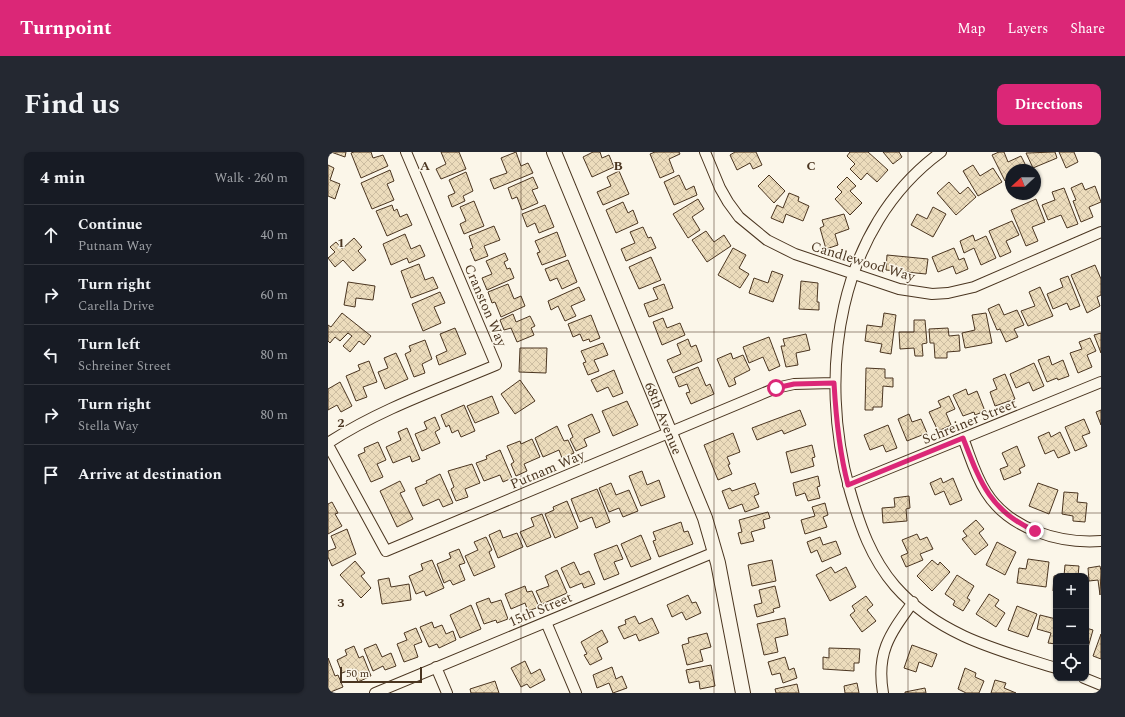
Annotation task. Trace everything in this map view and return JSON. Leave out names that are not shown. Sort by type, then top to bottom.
[{"type":"street","name":"Cranston Way","points":[[328,444],[353,426],[376,414],[496,365],[406,152]]},
{"type":"street","name":"68th Avenue","points":[[554,152],[695,491],[715,552],[744,693]]},
{"type":"street","name":"Candlewood Way","points":[[705,152],[728,202],[739,217],[754,231],[783,249],[906,291],[932,294],[948,293],[974,287],[1101,232]]},
{"type":"street","points":[[941,152],[920,170],[890,204],[872,232],[854,274],[840,324],[834,383],[836,415],[842,459],[863,535],[874,556],[897,587],[913,602],[948,628],[970,639],[1016,657],[1053,667]]},
{"type":"street","name":"Schreiner Street","points":[[848,485],[1101,382]]},
{"type":"street","name":"Putnam Way","points":[[328,444],[386,551],[776,388],[794,384],[834,383]]},
{"type":"street","points":[[963,438],[979,481],[986,493],[1007,516],[1028,528],[1055,537],[1079,541],[1101,541]]},
{"type":"street","name":"15th Street","points":[[375,693],[715,552]]},
{"type":"street","points":[[883,693],[880,677],[883,650],[893,629],[913,602]]},
{"type":"street","points":[[546,622],[576,693]]},
{"type":"street","points":[[436,667],[447,693]]},
{"type":"street","points":[[1089,680],[1101,686]]},
{"type":"building","points":[[331,152],[346,152],[345,157]]},
{"type":"building","points":[[371,152],[373,158],[383,155],[388,166],[361,178],[351,153]]},
{"type":"building","points":[[441,152],[459,152],[466,169],[441,179],[436,169],[446,164]]},
{"type":"building","points":[[516,152],[521,166],[528,163],[533,173],[494,189],[490,179],[507,173],[501,158]]},
{"type":"building","points":[[593,152],[600,152],[602,158],[609,155],[614,167],[592,177],[583,157]]},
{"type":"building","points":[[655,152],[679,152],[680,154],[669,159],[674,172],[660,178],[650,154]]},
{"type":"building","points":[[735,152],[756,152],[762,165],[753,169],[750,163],[737,170],[730,155]]},
{"type":"building","points":[[850,152],[868,152],[888,170],[877,182],[867,173],[861,180],[850,169],[855,164],[847,156]]},
{"type":"building","points":[[883,152],[899,152],[902,157],[893,164]]},
{"type":"building","points":[[999,152],[1004,152],[1008,162],[1021,156],[1025,164],[1005,164],[1005,181],[992,155]]},
{"type":"building","points":[[1055,152],[1057,158],[1041,165],[1031,164],[1026,153]]},
{"type":"building","points":[[1059,152],[1074,152],[1078,162],[1066,168]]},
{"type":"building","points":[[328,165],[334,168],[330,180],[340,184],[335,199],[328,196]]},
{"type":"building","points":[[973,165],[980,176],[993,168],[1002,182],[978,196],[963,171]]},
{"type":"building","points":[[390,170],[394,181],[387,184],[394,200],[372,209],[361,183]]},
{"type":"building","points":[[619,171],[629,194],[603,205],[597,192],[611,186],[607,177]]},
{"type":"building","points":[[466,172],[473,191],[463,196],[465,201],[452,207],[448,196],[455,193],[449,180]]},
{"type":"building","points":[[679,175],[686,190],[694,186],[697,195],[674,205],[664,182]]},
{"type":"building","points":[[769,175],[785,191],[774,203],[758,186]]},
{"type":"building","points":[[533,177],[538,188],[532,190],[538,203],[522,210],[517,197],[512,199],[508,188]]},
{"type":"building","points":[[847,177],[856,186],[850,191],[862,203],[850,215],[835,199],[842,192],[837,187]]},
{"type":"building","points":[[949,182],[960,194],[968,187],[976,197],[956,215],[937,193]]},
{"type":"building","points":[[1082,183],[1085,190],[1095,186],[1101,202],[1089,207],[1093,217],[1081,222],[1073,201],[1076,200],[1071,188]]},
{"type":"building","points":[[1064,188],[1078,224],[1067,228],[1061,215],[1048,220],[1042,205],[1055,200],[1052,192]]},
{"type":"building","points":[[789,193],[799,197],[798,201],[809,206],[803,221],[786,214],[783,223],[771,218],[777,205],[783,208]]},
{"type":"building","points":[[698,199],[704,209],[692,217],[700,230],[688,238],[673,214]]},
{"type":"building","points":[[1036,200],[1045,222],[1032,227],[1038,241],[1026,246],[1011,210]]},
{"type":"building","points":[[474,201],[484,226],[464,234],[460,224],[466,221],[460,207]]},
{"type":"building","points":[[623,202],[628,213],[633,210],[638,223],[616,233],[606,210]]},
{"type":"building","points":[[392,205],[394,211],[397,209],[400,217],[407,214],[412,225],[387,236],[376,211]]},
{"type":"building","points":[[545,205],[554,227],[539,233],[535,223],[527,227],[522,214]]},
{"type":"building","points":[[933,207],[946,214],[933,237],[911,225],[917,214],[927,219]]},
{"type":"building","points":[[844,214],[849,229],[835,234],[838,245],[826,249],[820,228],[824,226],[822,220]]},
{"type":"building","points":[[1012,221],[1019,235],[1006,241],[1011,252],[1000,257],[989,231]]},
{"type":"building","points":[[494,226],[500,240],[484,246],[488,256],[475,261],[470,249],[473,248],[469,236]]},
{"type":"building","points":[[643,227],[648,238],[651,237],[656,248],[626,261],[621,249],[635,243],[630,232]]},
{"type":"building","points":[[706,231],[714,242],[724,235],[731,246],[707,262],[692,240]]},
{"type":"building","points":[[557,232],[566,256],[542,265],[537,253],[540,252],[535,241]]},
{"type":"building","points":[[405,234],[411,249],[420,245],[425,256],[409,263],[407,258],[391,265],[383,244]]},
{"type":"building","points":[[973,235],[975,241],[986,236],[996,258],[981,265],[974,248],[964,253],[960,241]]},
{"type":"building","points":[[354,238],[362,247],[358,251],[366,260],[353,271],[343,260],[335,267],[328,258],[335,252],[330,247],[336,242],[342,249]]},
{"type":"building","points":[[733,248],[746,255],[739,268],[749,274],[740,288],[718,275]]},
{"type":"building","points":[[954,248],[959,260],[964,258],[968,269],[956,274],[953,266],[938,272],[932,257]]},
{"type":"building","points":[[505,253],[508,260],[504,262],[507,269],[510,268],[514,278],[487,290],[482,278],[492,274],[486,261]]},
{"type":"building","points":[[887,255],[928,259],[926,274],[886,270]]},
{"type":"building","points":[[651,257],[661,280],[639,289],[629,267]]},
{"type":"building","points":[[568,260],[577,282],[562,289],[557,278],[550,281],[545,269]]},
{"type":"building","points":[[419,264],[425,280],[433,277],[438,288],[411,298],[401,271]]},
{"type":"building","points":[[1095,265],[1101,279],[1101,295],[1097,297],[1100,306],[1087,313],[1071,275]]},
{"type":"building","points":[[772,271],[783,275],[773,302],[749,293],[754,278],[768,283]]},
{"type":"building","points":[[1068,276],[1080,306],[1070,310],[1067,303],[1053,309],[1047,294],[1063,287],[1060,279]]},
{"type":"building","points":[[801,281],[818,283],[817,302],[819,302],[819,310],[799,309]]},
{"type":"building","points":[[348,282],[375,286],[373,300],[356,298],[355,307],[344,305]]},
{"type":"building","points":[[508,284],[514,299],[521,296],[525,306],[501,317],[495,302],[492,303],[488,292]]},
{"type":"building","points":[[664,284],[673,308],[649,317],[644,304],[658,299],[653,288]]},
{"type":"building","points":[[579,287],[585,300],[571,306],[576,316],[565,321],[558,306],[551,310],[548,301]]},
{"type":"building","points":[[1040,287],[1053,316],[1028,326],[1021,311],[1035,306],[1029,292]]},
{"type":"building","points":[[440,292],[445,303],[434,307],[441,323],[423,331],[412,304]]},
{"type":"building","points":[[999,304],[1004,315],[1017,310],[1024,325],[1014,329],[1018,337],[1006,342],[1000,329],[997,330],[988,309]]},
{"type":"building","points":[[342,313],[371,336],[364,345],[359,341],[350,352],[343,346],[352,336],[348,333],[340,341],[335,337],[330,343],[328,341],[328,325],[331,327]]},
{"type":"building","points":[[884,313],[896,315],[891,354],[880,352],[882,344],[865,341],[867,325],[882,327]]},
{"type":"building","points":[[986,313],[992,343],[965,348],[962,333],[975,330],[972,315]]},
{"type":"building","points":[[513,314],[516,322],[530,316],[535,326],[531,328],[534,335],[517,342],[511,328],[504,330],[500,320]]},
{"type":"building","points":[[591,315],[600,338],[590,342],[589,339],[583,341],[580,334],[573,337],[568,324]]},
{"type":"building","points":[[663,318],[667,328],[680,323],[685,335],[662,345],[653,322]]},
{"type":"building","points":[[914,320],[925,320],[927,343],[922,344],[923,356],[915,356],[914,348],[900,349],[899,332],[914,332]]},
{"type":"building","points":[[455,328],[466,354],[439,365],[436,356],[447,351],[440,334]]},
{"type":"building","points":[[948,328],[949,336],[959,335],[960,351],[947,352],[947,358],[935,358],[934,343],[930,343],[929,329]]},
{"type":"building","points":[[1101,333],[1101,353],[1094,335]]},
{"type":"building","points":[[806,334],[810,350],[796,353],[798,365],[786,367],[781,346],[785,346],[783,339]]},
{"type":"building","points":[[769,337],[780,366],[769,371],[763,357],[749,363],[743,347]]},
{"type":"building","points":[[1090,338],[1096,351],[1087,355],[1092,367],[1078,373],[1070,353],[1082,349],[1079,342]]},
{"type":"building","points":[[688,339],[691,347],[696,345],[702,361],[673,373],[667,360],[681,354],[677,344]]},
{"type":"building","points":[[425,340],[432,359],[422,364],[425,373],[414,377],[405,354],[411,351],[409,346]]},
{"type":"building","points":[[603,343],[608,355],[594,360],[599,371],[588,375],[583,363],[586,362],[581,351]]},
{"type":"building","points":[[520,348],[547,348],[546,373],[519,372]]},
{"type":"building","points":[[396,353],[408,379],[385,389],[378,372],[388,368],[384,358]]},
{"type":"building","points":[[731,353],[733,359],[743,355],[750,370],[734,378],[736,384],[729,387],[717,359]]},
{"type":"building","points":[[1049,356],[1052,365],[1063,360],[1069,376],[1058,380],[1057,378],[1047,382],[1038,360]]},
{"type":"building","points":[[369,361],[377,382],[363,387],[367,397],[356,401],[346,376],[360,370],[358,365]]},
{"type":"building","points":[[1034,363],[1044,386],[1033,391],[1029,382],[1016,388],[1010,374]]},
{"type":"building","points":[[698,367],[706,386],[710,384],[714,394],[691,404],[686,393],[690,392],[687,384],[679,387],[675,377]]},
{"type":"building","points":[[866,368],[885,369],[885,378],[893,378],[893,387],[883,386],[882,407],[873,407],[873,410],[865,410]]},
{"type":"building","points":[[614,370],[623,393],[613,397],[608,387],[597,392],[591,380]]},
{"type":"building","points":[[1005,374],[1015,399],[995,406],[990,392],[997,389],[993,379]]},
{"type":"building","points":[[520,380],[535,401],[515,414],[501,394]]},
{"type":"building","points":[[340,382],[352,406],[341,412],[337,405],[328,410],[328,389]]},
{"type":"building","points":[[966,389],[968,395],[977,391],[985,411],[975,415],[974,412],[963,416],[953,395]]},
{"type":"building","points":[[492,396],[499,413],[475,423],[467,406]]},
{"type":"building","points":[[949,396],[955,409],[946,413],[951,425],[938,431],[929,412],[941,407],[938,401]]},
{"type":"building","points":[[627,401],[638,425],[613,436],[602,411]]},
{"type":"building","points":[[464,405],[475,431],[461,437],[458,430],[452,433],[449,425],[446,427],[441,415]]},
{"type":"building","points":[[800,410],[806,425],[784,434],[782,430],[757,440],[752,428]]},
{"type":"building","points":[[1101,410],[1101,425],[1096,412]]},
{"type":"building","points":[[592,414],[600,432],[584,439],[587,446],[576,451],[570,439],[573,437],[568,425]]},
{"type":"building","points":[[909,414],[912,422],[921,419],[927,433],[907,441],[898,419]]},
{"type":"building","points":[[435,417],[440,429],[435,432],[440,443],[422,451],[415,434],[427,429],[424,422]]},
{"type":"building","points":[[1084,419],[1090,433],[1082,436],[1087,446],[1075,451],[1065,427]]},
{"type":"building","points":[[888,425],[897,448],[886,452],[883,445],[870,450],[864,435]]},
{"type":"building","points":[[557,426],[564,441],[568,440],[574,453],[562,458],[559,450],[543,457],[535,438]]},
{"type":"building","points":[[407,428],[420,459],[412,462],[410,456],[393,463],[386,447],[401,440],[398,432]]},
{"type":"building","points":[[1049,432],[1051,437],[1060,432],[1070,453],[1058,458],[1054,450],[1045,454],[1038,437]]},
{"type":"building","points":[[733,433],[740,452],[727,457],[730,464],[728,465],[732,474],[718,480],[704,445]]},
{"type":"building","points":[[532,439],[540,457],[524,464],[527,471],[516,476],[511,464],[514,462],[507,446],[520,441],[521,444]]},
{"type":"building","points":[[378,442],[386,460],[377,464],[383,477],[371,482],[358,455],[365,452],[364,448]]},
{"type":"building","points":[[812,445],[815,457],[812,458],[814,466],[791,473],[786,452]]},
{"type":"building","points":[[1017,446],[1025,466],[1019,469],[1021,473],[1004,480],[1000,469],[1008,466],[1002,453]]},
{"type":"building","points":[[500,450],[512,478],[503,482],[500,475],[484,481],[476,463],[487,459],[486,456]]},
{"type":"building","points":[[472,464],[480,483],[465,489],[468,497],[456,501],[451,489],[454,487],[448,471]]},
{"type":"building","points":[[642,471],[647,485],[659,480],[665,497],[641,506],[629,476]]},
{"type":"building","points":[[440,474],[453,503],[443,507],[439,499],[423,506],[415,488],[427,483],[426,481]]},
{"type":"building","points":[[818,476],[820,486],[817,487],[820,498],[808,501],[805,493],[796,496],[793,483]]},
{"type":"building","points":[[941,478],[943,483],[953,478],[962,500],[950,505],[944,491],[935,495],[930,483]]},
{"type":"building","points":[[400,481],[405,491],[400,493],[413,519],[397,527],[380,491]]},
{"type":"building","points":[[611,483],[616,495],[629,490],[638,511],[623,517],[619,508],[609,512],[599,488]]},
{"type":"building","points":[[755,483],[759,494],[754,496],[759,507],[745,512],[742,504],[729,509],[722,491],[730,488],[732,491]]},
{"type":"building","points":[[1038,483],[1058,490],[1049,514],[1029,506]]},
{"type":"building","points":[[597,489],[610,522],[596,528],[592,517],[580,522],[571,499]]},
{"type":"building","points":[[1064,492],[1078,493],[1077,502],[1087,503],[1085,522],[1073,521],[1073,516],[1062,514]]},
{"type":"building","points":[[909,496],[910,508],[906,509],[907,521],[883,523],[882,508],[895,507],[894,498]]},
{"type":"building","points":[[567,501],[578,528],[555,538],[545,514],[554,510],[553,507]]},
{"type":"building","points":[[332,502],[338,513],[335,514],[342,526],[328,534],[328,504]]},
{"type":"building","points":[[825,503],[828,515],[823,517],[827,527],[805,534],[801,520],[815,516],[812,507]]},
{"type":"building","points":[[768,512],[770,518],[763,520],[765,528],[751,532],[754,541],[741,544],[738,533],[742,532],[739,520]]},
{"type":"building","points":[[542,514],[551,537],[527,547],[520,532],[534,526],[531,518]]},
{"type":"building","points":[[976,520],[984,529],[979,533],[988,545],[975,555],[962,539],[967,536],[963,531]]},
{"type":"building","points":[[681,522],[684,532],[688,531],[693,544],[659,557],[653,541],[656,540],[653,532]]},
{"type":"building","points":[[347,529],[356,554],[332,566],[328,557],[328,551],[336,548],[331,536]]},
{"type":"building","points":[[500,530],[503,538],[517,533],[523,547],[498,558],[489,535]]},
{"type":"building","points":[[917,534],[920,540],[927,537],[933,549],[920,554],[923,560],[906,567],[901,556],[908,553],[902,540]]},
{"type":"building","points":[[641,535],[651,559],[631,567],[621,544]]},
{"type":"building","points":[[486,537],[492,550],[489,552],[495,567],[474,576],[465,556],[478,550],[474,542]]},
{"type":"building","points":[[820,537],[823,545],[836,541],[841,554],[822,562],[817,550],[811,553],[807,542]]},
{"type":"building","points":[[997,542],[1016,552],[1005,575],[986,565]]},
{"type":"building","points":[[617,545],[623,559],[614,562],[619,574],[604,580],[594,554]]},
{"type":"building","points":[[459,549],[465,563],[459,565],[465,580],[453,585],[450,580],[444,583],[437,564],[451,558],[449,553]]},
{"type":"building","points":[[1028,559],[1049,562],[1046,587],[1017,583],[1019,568],[1026,569]]},
{"type":"building","points":[[432,560],[444,588],[426,596],[424,591],[416,594],[409,576],[423,570],[421,564]]},
{"type":"building","points":[[772,560],[776,581],[752,586],[748,565]]},
{"type":"building","points":[[932,560],[938,565],[940,562],[950,572],[932,591],[917,576]]},
{"type":"building","points":[[355,561],[365,573],[361,576],[371,588],[361,598],[340,575]]},
{"type":"building","points":[[574,562],[580,575],[589,571],[595,584],[584,588],[582,583],[570,588],[561,568]]},
{"type":"building","points":[[1065,565],[1079,566],[1078,573],[1064,573]]},
{"type":"building","points":[[1100,566],[1100,595],[1098,580],[1089,581],[1088,568]]},
{"type":"building","points":[[831,567],[835,573],[846,567],[856,587],[830,601],[816,575]]},
{"type":"building","points":[[557,570],[567,593],[542,604],[536,591],[549,586],[545,576]]},
{"type":"building","points":[[957,575],[974,586],[967,598],[970,600],[963,611],[953,605],[955,601],[945,594]]},
{"type":"building","points":[[389,578],[391,587],[409,584],[411,600],[382,604],[378,580]]},
{"type":"building","points":[[525,586],[527,592],[532,591],[539,607],[528,611],[525,603],[511,609],[505,594]]},
{"type":"building","points":[[775,586],[780,607],[773,609],[774,612],[757,617],[754,605],[762,603],[759,590]]},
{"type":"building","points":[[989,594],[999,600],[995,606],[1005,613],[996,627],[976,614]]},
{"type":"building","points":[[688,595],[692,603],[696,602],[701,613],[686,620],[682,612],[672,617],[667,605]]},
{"type":"building","points":[[866,596],[873,605],[867,610],[876,621],[862,632],[850,615],[855,611],[852,606]]},
{"type":"building","points":[[489,598],[491,603],[501,600],[508,619],[497,623],[496,620],[484,624],[476,603]]},
{"type":"building","points":[[471,605],[481,629],[460,638],[450,615]]},
{"type":"building","points":[[1017,606],[1037,614],[1028,637],[1008,630]]},
{"type":"building","points":[[1040,615],[1053,618],[1053,644],[1048,643],[1051,633],[1037,629]]},
{"type":"building","points":[[635,616],[639,624],[652,618],[659,633],[639,641],[636,634],[624,639],[618,627],[626,624],[625,620]]},
{"type":"building","points":[[785,618],[788,635],[775,638],[778,652],[764,655],[757,624]]},
{"type":"building","points":[[432,622],[434,628],[442,625],[446,634],[453,631],[456,640],[439,648],[437,644],[429,647],[420,627]]},
{"type":"building","points":[[416,628],[422,642],[414,645],[418,657],[404,662],[397,644],[407,640],[404,633]]},
{"type":"building","points":[[1089,629],[1093,630],[1089,644]]},
{"type":"building","points":[[602,630],[608,642],[597,648],[602,659],[590,665],[584,655],[587,654],[581,642]]},
{"type":"building","points":[[707,633],[711,647],[700,650],[703,661],[687,665],[682,645],[689,643],[688,638]]},
{"type":"building","points":[[1101,634],[1101,659],[1093,656]]},
{"type":"building","points":[[376,644],[382,657],[391,653],[396,666],[385,670],[383,666],[373,671],[364,649]]},
{"type":"building","points":[[912,645],[937,654],[932,667],[919,662],[916,672],[904,668]]},
{"type":"building","points":[[354,646],[359,658],[363,656],[371,676],[358,682],[353,669],[342,673],[337,660],[347,655],[345,650]]},
{"type":"building","points":[[829,648],[860,649],[859,663],[854,663],[854,671],[823,669],[823,657],[829,658]]},
{"type":"building","points":[[785,657],[789,670],[794,668],[797,678],[783,683],[780,673],[772,675],[768,662]]},
{"type":"building","points":[[328,658],[335,676],[338,675],[343,687],[328,693]]},
{"type":"building","points":[[525,661],[531,674],[540,669],[545,680],[530,688],[527,684],[521,687],[511,668]]},
{"type":"building","points":[[711,665],[715,686],[700,689],[699,681],[689,683],[686,670]]},
{"type":"building","points":[[612,667],[616,679],[622,676],[627,688],[613,693],[609,683],[597,688],[593,675]]},
{"type":"building","points":[[965,668],[976,673],[975,677],[984,681],[979,693],[966,693],[958,689]]},
{"type":"building","points":[[995,680],[1006,683],[1004,688],[1016,693],[991,693]]},
{"type":"building","points":[[495,681],[499,693],[471,693],[470,689]]},
{"type":"building","points":[[857,683],[859,693],[845,693],[844,686]]},
{"type":"building","points":[[797,684],[799,693],[776,693],[775,689]]},
{"type":"building","points":[[925,688],[926,693],[905,693],[905,692]]},
{"type":"route","points":[[776,388],[813,382],[834,383],[836,415],[842,459],[848,485],[963,438],[979,481],[986,493],[1007,516],[1021,525],[1035,531]]}]
